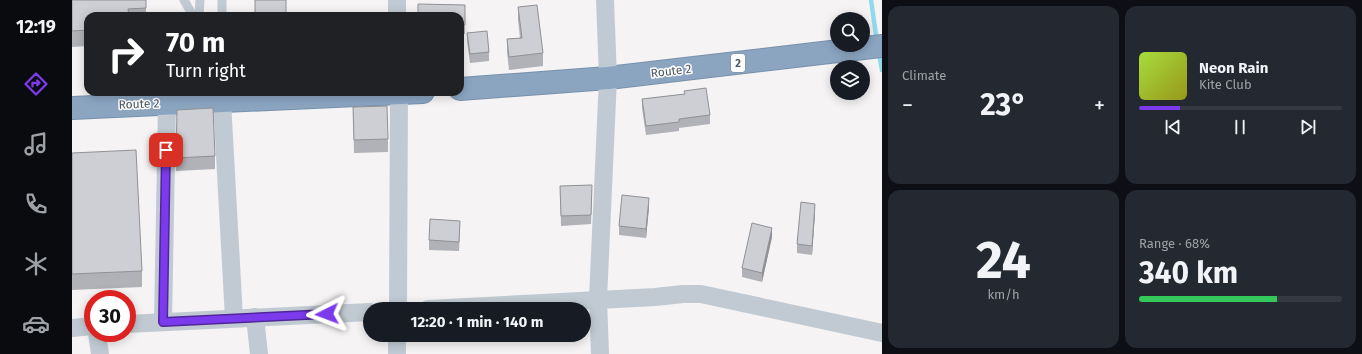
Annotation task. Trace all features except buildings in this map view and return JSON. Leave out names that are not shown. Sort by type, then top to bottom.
[{"type":"highway","name":"Route 2","points":[[464,89],[608,78],[875,47]]},
{"type":"highway","name":"Route 2","points":[[72,108],[167,103],[213,97],[260,96]]},
{"type":"street","points":[[397,0],[397,12]]},
{"type":"street","points":[[600,354],[598,299],[608,78],[605,0]]},
{"type":"street","points":[[398,302],[399,96]]},
{"type":"street","points":[[213,97],[234,318]]},
{"type":"street","points":[[163,322],[167,103]]},
{"type":"street","points":[[547,302],[701,294],[882,333]]},
{"type":"street","points":[[136,324],[363,312]]},
{"type":"street","points":[[255,317],[259,354]]},
{"type":"street","points":[[72,328],[84,327]]},
{"type":"street","points":[[98,342],[100,354]]},
{"type":"street","points":[[397,342],[397,354]]},
{"type":"lane","points":[[184,0],[191,12]]},
{"type":"lane","points":[[199,12],[200,0]]},
{"type":"lane","points":[[222,0],[222,12]]},
{"type":"waterway","points":[[871,0],[877,42]]},
{"type":"waterway","points":[[879,53],[882,70]]},
{"type":"route","points":[[166,150],[163,322],[327,314]]}]
